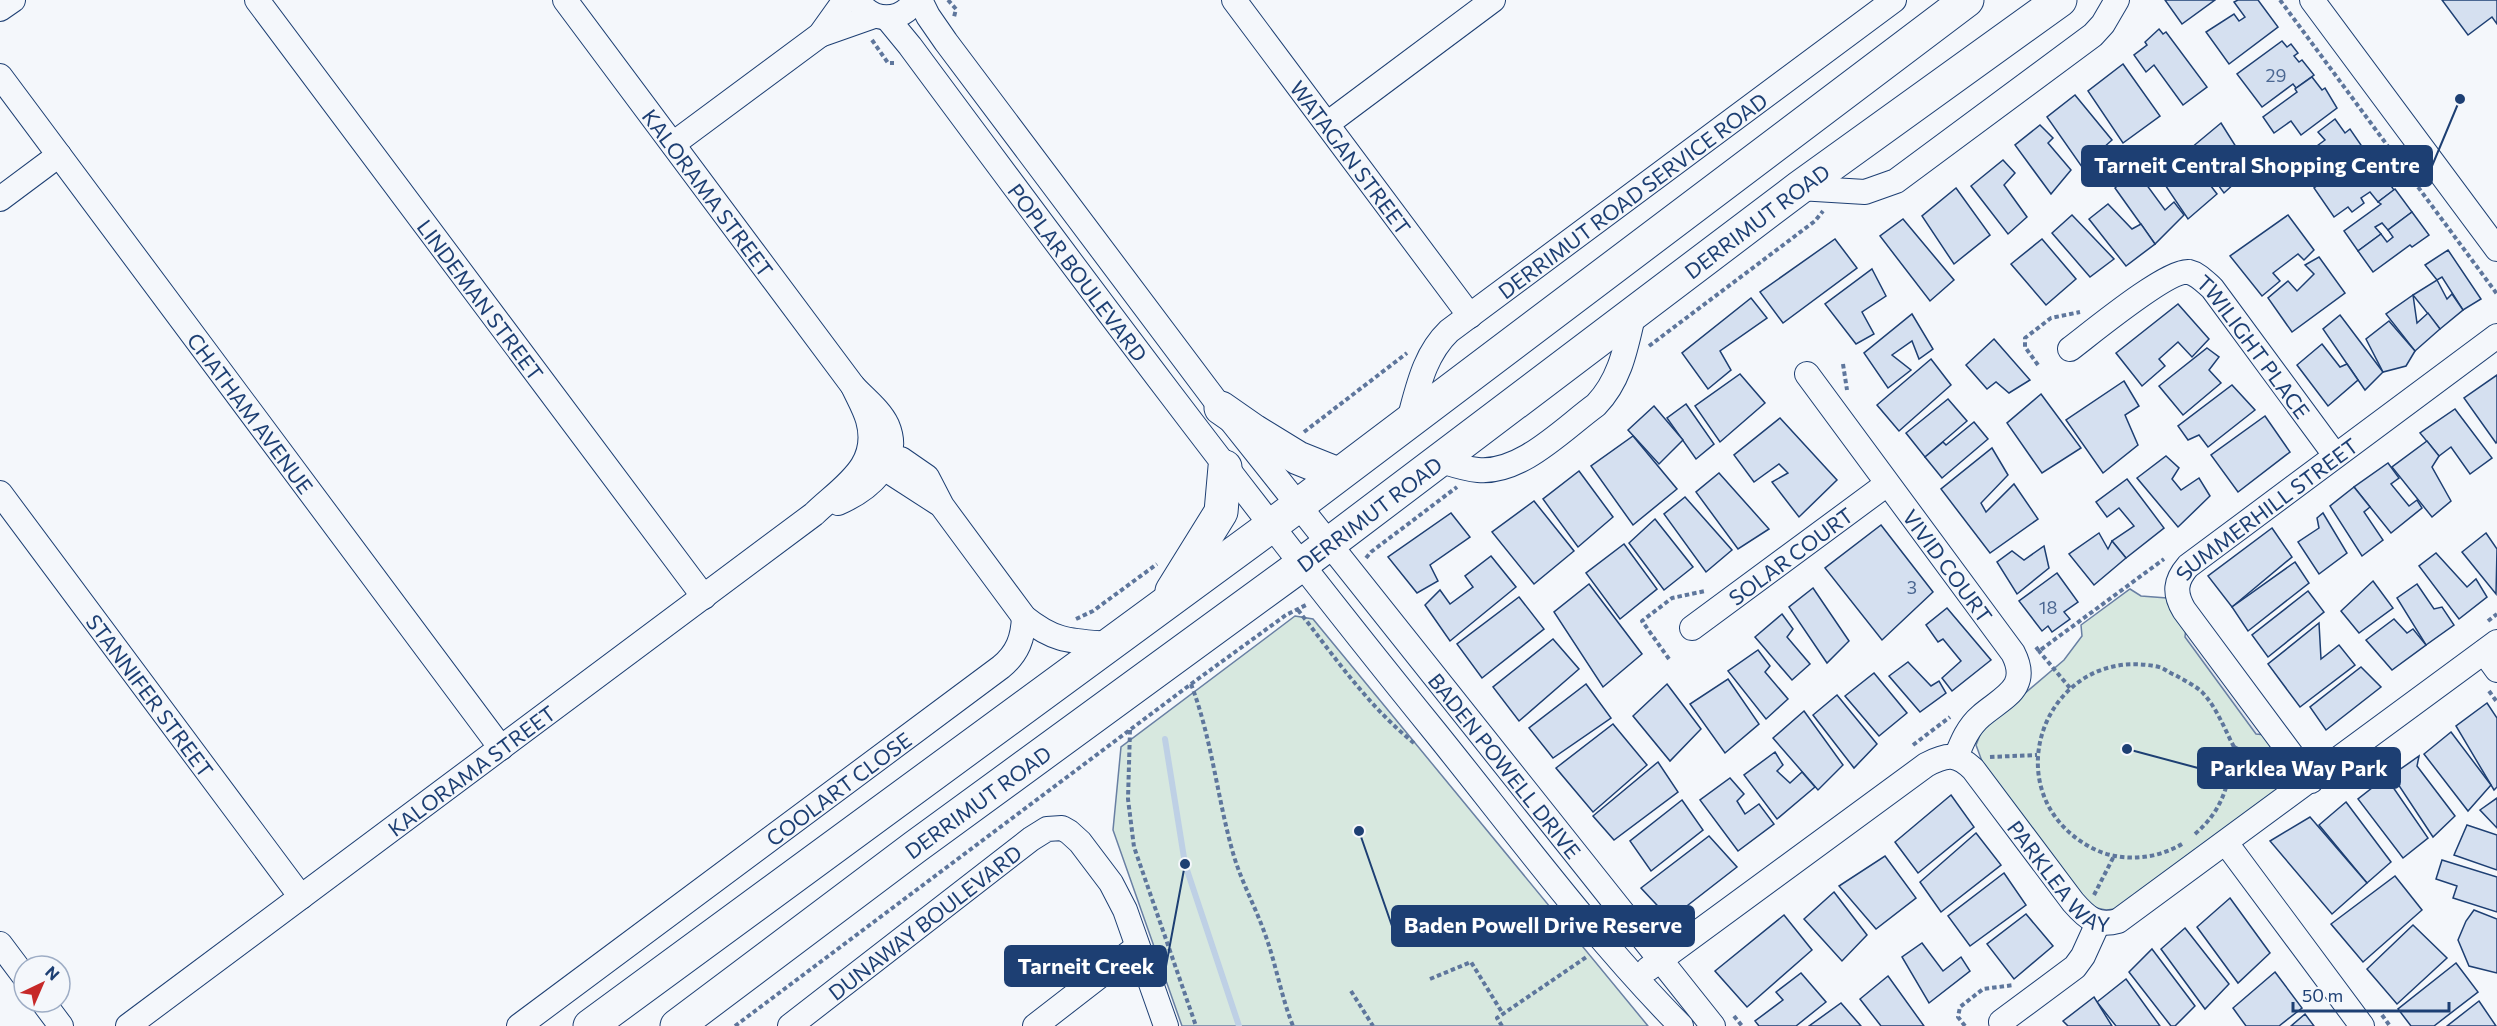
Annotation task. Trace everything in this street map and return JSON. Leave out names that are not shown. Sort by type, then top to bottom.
[{"type":"highway","points":[[590,1026],[1271,526],[1967,0]]},
{"type":"highway","name":"DERRIMUT ROAD","points":[[677,1026],[934,833],[1301,565],[1798,188],[2060,0]]},
{"type":"highway","points":[[1221,408],[1298,458],[1338,474]]},
{"type":"highway","points":[[1163,605],[1221,512],[1225,468]]},
{"type":"street","points":[[0,9],[13,0]]},
{"type":"street","name":"LINDEMAN STREET","points":[[258,0],[704,597]]},
{"type":"street","name":"KALORAMA STREET","points":[[128,1026],[814,514],[864,466],[881,459],[868,418],[853,386],[565,0]]},
{"type":"street","points":[[820,35],[845,0]]},
{"type":"street","points":[[673,144],[820,35],[873,11],[897,16],[906,11],[915,0]]},
{"type":"street","name":"POPLAR BOULEVARD","points":[[920,0],[946,42],[1221,408],[1298,505]]},
{"type":"street","name":"WATAGAN STREET","points":[[1234,0],[1470,316]]},
{"type":"street","points":[[1327,124],[1493,0]]},
{"type":"street","name":"DERRIMUT ROAD SERVICE ROAD","points":[[1409,420],[1423,371],[1433,351],[1445,335],[1894,0]]},
{"type":"street","points":[[1798,188],[1865,192],[1896,181],[2093,35],[2103,24],[2117,0]]},
{"type":"street","points":[[2312,0],[2497,249]]},
{"type":"street","name":"POPLAR BOULEVARD","points":[[873,11],[910,46],[1225,468],[1271,526]]},
{"type":"street","name":"CHATHAM AVENUE","points":[[0,76],[501,748]]},
{"type":"street","points":[[0,199],[58,154]]},
{"type":"street","name":"TWILIGHT PLACE","points":[[2070,349],[2165,279],[2183,272],[2195,274],[2211,288],[2335,455]]},
{"type":"street","points":[[1438,460],[1479,471],[1512,465],[1587,412],[1606,394],[1614,382],[1634,312]]},
{"type":"street","name":"SUMMERHILL STREET","points":[[2304,772],[2184,610],[2177,596],[2177,581],[2188,566],[2497,336]]},
{"type":"street","name":"VIVID COURT","points":[[1807,374],[2019,664]]},
{"type":"street","points":[[881,459],[942,506],[1024,617],[1042,632],[1060,639],[1109,645]]},
{"type":"street","name":"SOLAR COURT","points":[[1692,628],[1887,484]]},
{"type":"street","name":"STANNIFER STREET","points":[[0,493],[301,897]]},
{"type":"street","name":"BADEN POWELL DRIVE","points":[[1298,505],[1713,1026]]},
{"type":"street","name":"BADEN POWELL DRIVE","points":[[1271,526],[1637,978],[1681,1026]]},
{"type":"street","name":"COOLART CLOSE","points":[[519,1026],[1005,664],[1019,645],[1024,617]]},
{"type":"street","name":"PARKLEA WAY","points":[[1956,757],[1973,769],[2089,916],[2108,924],[2125,917],[2226,843],[2304,772],[2493,654]]},
{"type":"street","points":[[1637,978],[1926,765],[1940,758],[1956,757],[1967,732],[1980,717],[2008,697],[2015,687],[2020,676],[2019,664]]},
{"type":"street","name":"DUNAWAY BOULEVARD","points":[[790,1026],[1047,829],[1062,828],[1074,836],[1111,883],[1125,910],[1137,946]]},
{"type":"street","points":[[2226,843],[2362,1026]]},
{"type":"street","points":[[2001,1022],[2075,967],[2083,956],[2089,916]]},
{"type":"street","points":[[0,944],[12,960]]},
{"type":"street","points":[[1035,1026],[1137,946],[1166,1026]]},
{"type":"path","points":[[948,0],[956,9]]},
{"type":"path","points":[[2280,0],[2497,294]]},
{"type":"path","points":[[1643,351],[1815,221],[1829,204]]},
{"type":"path","points":[[2038,365],[2025,347],[2024,342],[2028,335],[2051,318],[2087,310]]},
{"type":"path","points":[[1297,438],[1406,353],[1416,351]]},
{"type":"path","points":[[1350,572],[1361,565],[1371,552],[1458,487]]},
{"type":"path","points":[[1053,636],[1058,624],[1068,623],[1093,611],[1159,563]]},
{"type":"path","points":[[735,1026],[1191,684],[1286,615],[1298,610],[1323,593]]},
{"type":"path","points":[[2019,664],[2039,651],[2070,688]]},
{"type":"path","points":[[2186,841],[2170,851],[2155,856],[2126,858],[2114,856],[2081,842],[2067,832],[2056,819],[2039,782],[2037,755],[2047,717],[2070,688],[2106,668],[2136,664],[2162,667],[2200,691],[2220,718],[2234,747],[2228,786],[2211,817],[2192,837]]},
{"type":"path","points":[[1191,684],[1208,734],[1215,780],[1240,878],[1265,934],[1281,996],[1293,1026]]},
{"type":"path","points":[[1130,730],[1128,799],[1134,847],[1196,1026]]},
{"type":"path","points":[[2234,747],[2282,772],[2304,772]]},
{"type":"path","points":[[1956,757],[2009,758],[2037,755]]},
{"type":"path","points":[[2089,916],[2091,902],[2114,856]]},
{"type":"path","points":[[1502,1026],[1497,1018],[1591,953]]},
{"type":"path","points":[[1431,979],[1472,962],[1503,1014]]},
{"type":"path","points":[[1965,1026],[1958,1017],[1958,1011],[1983,989],[2018,985]]},
{"type":"path","points":[[1352,991],[1373,1026]]},
{"type":"shaded area","points":[[2130,589],[2141,596],[2167,598],[2285,763],[2286,777],[2282,789],[2125,906],[2106,910],[2089,904],[1983,764],[1976,745],[1982,730],[2064,660],[2082,636],[2081,625]]},
{"type":"shaded area","points":[[1295,616],[1313,619],[1648,1026],[1182,1026],[1113,830],[1121,747]]},
{"type":"shaded area","points":[[2186,627],[2267,735],[2256,734],[2185,637]]},
{"type":"building","points":[[2165,0],[2215,0],[2182,24]]},
{"type":"building","points":[[2258,0],[2278,27],[2229,64],[2206,32],[2234,14],[2239,21],[2245,17],[2234,2]]},
{"type":"building","points":[[2442,0],[2497,0],[2497,24],[2492,17],[2468,35]]},
{"type":"building","points":[[2159,29],[2163,34],[2166,32],[2207,87],[2183,105],[2154,65],[2146,72],[2134,55],[2147,45],[2145,42]]},
{"type":"building","points":[[2282,41],[2287,47],[2291,44],[2298,53],[2294,56],[2299,62],[2302,60],[2314,75],[2296,88],[2293,84],[2262,107],[2237,74]]},
{"type":"building","points":[[2123,64],[2160,116],[2123,143],[2088,91]]},
{"type":"building","points":[[2312,77],[2322,90],[2325,88],[2337,108],[2301,135],[2291,121],[2274,133],[2263,117],[2297,92],[2295,89]]},
{"type":"building","points":[[2075,95],[2112,140],[2082,167],[2047,117]]},
{"type":"building","points":[[2335,119],[2345,133],[2350,129],[2361,145],[2305,186],[2294,171],[2302,165],[2298,160],[2325,140],[2318,132]]},
{"type":"building","points":[[2221,123],[2250,169],[2224,193],[2191,148]]},
{"type":"building","points":[[2040,125],[2053,138],[2048,143],[2071,170],[2051,194],[2015,145]]},
{"type":"building","points":[[2365,150],[2373,160],[2378,156],[2385,166],[2380,170],[2394,190],[2378,202],[2370,192],[2361,198],[2364,203],[2352,212],[2348,207],[2334,217],[2314,188]]},
{"type":"building","points":[[2185,152],[2217,194],[2188,219],[2157,173]]},
{"type":"building","points":[[2003,160],[2015,173],[2004,185],[2027,217],[2008,234],[1971,186]]},
{"type":"building","points":[[2135,169],[2165,210],[2174,202],[2184,215],[2155,244],[2115,188]]},
{"type":"building","points":[[1956,188],[1990,235],[1954,264],[1922,216]]},
{"type":"building","points":[[2395,189],[2412,212],[2388,230],[2382,223],[2375,227],[2381,234],[2358,251],[2344,231],[2381,204],[2378,202]]},
{"type":"building","points":[[2108,204],[2132,229],[2141,224],[2155,244],[2126,266],[2089,219]]},
{"type":"building","points":[[2412,212],[2429,235],[2412,247],[2410,245],[2373,272],[2358,251],[2381,234],[2387,242],[2393,237],[2388,230]]},
{"type":"building","points":[[2072,215],[2114,259],[2090,277],[2052,233]]},
{"type":"building","points":[[2288,215],[2314,250],[2304,260],[2298,254],[2273,273],[2280,281],[2262,296],[2230,256]]},
{"type":"building","points":[[1903,219],[1954,280],[1930,301],[1880,236]]},
{"type":"building","points":[[1835,239],[1857,268],[1783,323],[1760,292]]},
{"type":"building","points":[[2042,239],[2076,279],[2046,305],[2011,264]]},
{"type":"building","points":[[2448,250],[2481,299],[2463,310],[2442,277],[2437,280],[2425,265]]},
{"type":"building","points":[[2319,257],[2345,293],[2292,332],[2268,298],[2288,281],[2297,291],[2314,274],[2305,265]]},
{"type":"building","points":[[1872,269],[1886,296],[1862,312],[1874,334],[1856,344],[1825,304]]},
{"type":"building","points":[[2437,280],[2447,299],[2452,294],[2463,310],[2440,329],[2413,295]]},
{"type":"building","points":[[2413,295],[2417,323],[2428,313],[2440,329],[2415,351],[2386,314]]},
{"type":"building","points":[[1751,298],[1767,318],[1720,351],[1731,370],[1708,389],[1682,353]]},
{"type":"building","points":[[2178,304],[2209,339],[2192,357],[2178,342],[2159,359],[2165,366],[2142,386],[2116,353]]},
{"type":"building","points":[[1912,314],[1933,349],[1919,359],[1912,341],[1892,355],[1911,370],[1888,388],[1864,353]]},
{"type":"building","points":[[2340,315],[2383,372],[2365,390],[2323,329]]},
{"type":"building","points":[[2389,321],[2415,351],[2406,366],[2383,372],[2366,339]]},
{"type":"building","points":[[1994,339],[2030,380],[2009,393],[1996,382],[1987,389],[1966,365]]},
{"type":"building","points":[[2322,344],[2340,367],[2347,364],[2358,380],[2328,406],[2297,365]]},
{"type":"building","points":[[2207,348],[2219,357],[2209,370],[2221,383],[2183,415],[2159,386]]},
{"type":"building","points":[[1931,359],[1951,385],[1899,431],[1877,405]]},
{"type":"building","points":[[1740,374],[1765,403],[1720,442],[1695,406]]},
{"type":"building","points":[[2497,375],[2497,442],[2496,443],[2464,398]]},
{"type":"building","points":[[2124,381],[2139,406],[2125,415],[2138,445],[2103,473],[2066,420]]},
{"type":"building","points":[[2232,385],[2255,410],[2208,447],[2199,435],[2188,440],[2178,426]]},
{"type":"building","points":[[2041,394],[2081,448],[2042,473],[2007,423]]},
{"type":"building","points":[[1948,399],[1967,421],[1925,457],[1906,433]]},
{"type":"building","points":[[1686,404],[1714,444],[1696,459],[1667,418]]},
{"type":"building","points":[[1654,406],[1683,440],[1659,464],[1628,430]]},
{"type":"building","points":[[2455,409],[2492,458],[2470,474],[2451,447],[2439,456],[2420,433]]},
{"type":"building","points":[[2265,416],[2290,452],[2238,492],[2211,455]]},
{"type":"building","points":[[1780,418],[1837,480],[1799,517],[1772,482],[1788,473],[1779,464],[1754,482],[1734,455]]},
{"type":"building","points":[[1974,422],[1988,439],[1942,478],[1925,457],[1943,442],[1946,445]]},
{"type":"building","points":[[1633,436],[1677,489],[1633,525],[1591,466]]},
{"type":"building","points":[[2427,441],[2439,456],[2432,467],[2451,501],[2432,517],[2392,467]]},
{"type":"building","points":[[1992,448],[2008,475],[1981,503],[1986,512],[2014,484],[2038,519],[1990,553],[1941,489]]},
{"type":"building","points":[[2166,456],[2179,468],[2172,479],[2181,490],[2199,478],[2210,496],[2178,527],[2137,478]]},
{"type":"building","points":[[2388,463],[2399,478],[2391,484],[2409,506],[2417,500],[2422,508],[2391,533],[2354,487]]},
{"type":"building","points":[[1579,471],[1613,517],[1578,547],[1543,499]]},
{"type":"building","points":[[1719,473],[1769,529],[1738,549],[1696,492]]},
{"type":"building","points":[[2127,479],[2164,528],[2126,558],[2112,541],[2134,526],[2119,508],[2107,517],[2096,502]]},
{"type":"building","points":[[2354,487],[2370,507],[2364,512],[2383,540],[2362,556],[2330,506]]},
{"type":"building","points":[[1685,497],[1732,550],[1706,572],[1664,514]]},
{"type":"building","points":[[1534,501],[1574,551],[1534,584],[1492,532]]},
{"type":"building","points":[[1451,513],[1470,537],[1430,565],[1438,581],[1417,593],[1388,557]]},
{"type":"building","points":[[2323,513],[2347,553],[2319,574],[2298,542],[2319,528],[2317,518]]},
{"type":"building","points":[[1655,519],[1693,567],[1664,590],[1629,543]]},
{"type":"building","points":[[1881,525],[1933,592],[1882,640],[1825,568]]},
{"type":"building","points":[[2272,528],[2292,557],[2232,607],[2208,576]]},
{"type":"building","points":[[2099,533],[2108,549],[2112,541],[2126,558],[2094,585],[2069,554]]},
{"type":"building","points":[[2486,533],[2497,549],[2496,594],[2462,552]]},
{"type":"building","points":[[1624,544],[1657,589],[1620,619],[1586,573]]},
{"type":"building","points":[[2044,546],[2049,568],[2017,594],[1997,562],[2012,551],[2024,560]]},
{"type":"building","points":[[2436,553],[2467,587],[2476,579],[2487,597],[2459,619],[2419,566]]},
{"type":"building","points":[[1491,556],[1516,587],[1450,641],[1425,605],[1440,590],[1450,604],[1473,587],[1465,576]]},
{"type":"building","points":[[2295,562],[2309,583],[2248,631],[2232,607]]},
{"type":"building","points":[[2057,573],[2078,602],[2064,612],[2070,619],[2052,632],[2048,626],[2042,631],[2019,601]]},
{"type":"building","points":[[2373,581],[2393,608],[2359,633],[2341,611]]},
{"type":"building","points":[[1589,584],[1642,654],[1603,687],[1554,612]]},
{"type":"building","points":[[2417,584],[2434,609],[2442,607],[2454,625],[2426,645],[2397,598]]},
{"type":"building","points":[[1813,588],[1849,641],[1827,663],[1789,607]]},
{"type":"building","points":[[2308,591],[2324,612],[2268,657],[2252,635]]},
{"type":"building","points":[[1519,597],[1544,629],[1482,678],[1457,644]]},
{"type":"building","points":[[1947,608],[1991,660],[1952,691],[1942,678],[1961,661],[1943,639],[1938,642],[1926,625]]},
{"type":"building","points":[[1782,614],[1793,629],[1787,637],[1810,664],[1792,680],[1755,637]]},
{"type":"building","points":[[2394,619],[2407,633],[2413,629],[2426,645],[2392,670],[2366,640]]},
{"type":"building","points":[[2319,623],[2321,659],[2339,645],[2355,665],[2300,707],[2268,664]]},
{"type":"building","points":[[1553,639],[1579,669],[1519,721],[1493,687]]},
{"type":"building","points":[[1758,650],[1770,666],[1765,672],[1788,699],[1766,719],[1728,671]]},
{"type":"building","points":[[1908,662],[1931,686],[1939,681],[1946,693],[1920,712],[1889,676]]},
{"type":"building","points":[[2361,667],[2381,687],[2326,730],[2310,707]]},
{"type":"building","points":[[1874,673],[1907,713],[1879,736],[1845,696]]},
{"type":"building","points":[[1728,679],[1759,724],[1725,753],[1690,704]]},
{"type":"building","points":[[1586,684],[1611,718],[1553,758],[1529,728]]},
{"type":"building","points":[[1667,684],[1701,729],[1670,761],[1633,716]]},
{"type":"building","points":[[1837,695],[1877,744],[1854,768],[1813,715]]},
{"type":"building","points":[[2487,703],[2497,718],[2497,787],[2494,790],[2456,726]]},
{"type":"building","points":[[1804,711],[1843,765],[1818,790],[1773,738]]},
{"type":"building","points":[[1613,724],[1647,765],[1593,812],[1556,768]]},
{"type":"building","points":[[2451,732],[2491,785],[2468,811],[2424,754]]},
{"type":"building","points":[[1775,752],[1783,765],[1777,771],[1790,783],[1802,772],[1815,787],[1777,819],[1744,775]]},
{"type":"building","points":[[2419,756],[2417,766],[2455,816],[2433,837],[2392,775]]},
{"type":"building","points":[[1658,762],[1678,792],[1614,840],[1593,816]]},
{"type":"building","points":[[2386,777],[2428,838],[2403,858],[2358,799]]},
{"type":"building","points":[[1730,778],[1744,794],[1737,801],[1745,814],[1759,804],[1774,824],[1738,851],[1700,800]]},
{"type":"building","points":[[1951,795],[1974,827],[1918,873],[1895,842]]},
{"type":"building","points":[[2497,798],[2497,828],[2480,810]]},
{"type":"building","points":[[1682,800],[1703,830],[1651,871],[1630,841]]},
{"type":"building","points":[[2346,802],[2391,862],[2367,883],[2319,825]]},
{"type":"building","points":[[2310,817],[2367,883],[2332,914],[2270,841]]},
{"type":"building","points":[[2467,825],[2497,835],[2497,870],[2454,855]]},
{"type":"building","points":[[1976,833],[2001,865],[1941,912],[1920,882]]},
{"type":"building","points":[[1709,836],[1737,867],[1670,919],[1641,888]]},
{"type":"building","points":[[1885,856],[1916,898],[1876,929],[1839,886]]},
{"type":"building","points":[[2442,860],[2497,877],[2497,912],[2453,898],[2457,886],[2436,879]]},
{"type":"building","points":[[2004,873],[2026,905],[1970,946],[1948,916]]},
{"type":"building","points":[[2395,876],[2422,910],[2363,962],[2331,924]]},
{"type":"building","points":[[1834,892],[1867,935],[1842,961],[1804,919]]},
{"type":"building","points":[[2230,898],[2270,953],[2238,983],[2197,927]]},
{"type":"building","points":[[2474,910],[2497,919],[2497,973],[2469,966],[2458,940],[2466,921]]},
{"type":"building","points":[[2026,914],[2053,946],[2014,979],[1987,944]]},
{"type":"building","points":[[1784,915],[1812,950],[1747,1007],[1715,971]]},
{"type":"building","points":[[2413,925],[2447,958],[2397,1004],[2367,969]]},
{"type":"building","points":[[2185,928],[2229,984],[2205,1009],[2161,949]]},
{"type":"building","points":[[1922,943],[1943,971],[1961,957],[1970,971],[1929,1003],[1902,957]]},
{"type":"building","points":[[2152,949],[2195,1006],[2175,1026],[2171,1026],[2129,972]]},
{"type":"building","points":[[2456,963],[2478,992],[2434,1026],[2411,1026],[2398,1009]]},
{"type":"building","points":[[2275,972],[2302,1008],[2279,1026],[2246,1026],[2233,1008]]},
{"type":"building","points":[[1801,973],[1826,1002],[1796,1026],[1759,1026],[1755,1021],[1783,1000],[1776,992]]},
{"type":"building","points":[[1888,976],[1924,1026],[1881,1026],[1860,999]]},
{"type":"building","points":[[2126,979],[2160,1026],[2116,1026],[2097,1002]]},
{"type":"building","points":[[2094,997],[2112,1026],[2068,1026],[2063,1021]]},
{"type":"building","points":[[2479,1001],[2496,1026],[2447,1026]]},
{"type":"building","points":[[1841,1003],[1861,1026],[1809,1026]]},
{"type":"building","points":[[2305,1014],[2314,1026],[2291,1026]]},
{"type":"waterway","points":[[1165,739],[1185,864],[1239,1026]]},
{"type":"place","name":"Tarneit Central Shopping Centre","points":[[2460,99]]},
{"type":"place","name":"Parklea Way Park","points":[[2127,749]]},
{"type":"place","name":"Baden Powell Drive Reserve","points":[[1359,831]]},
{"type":"place","name":"Tarneit Creek","points":[[1185,864]]}]
